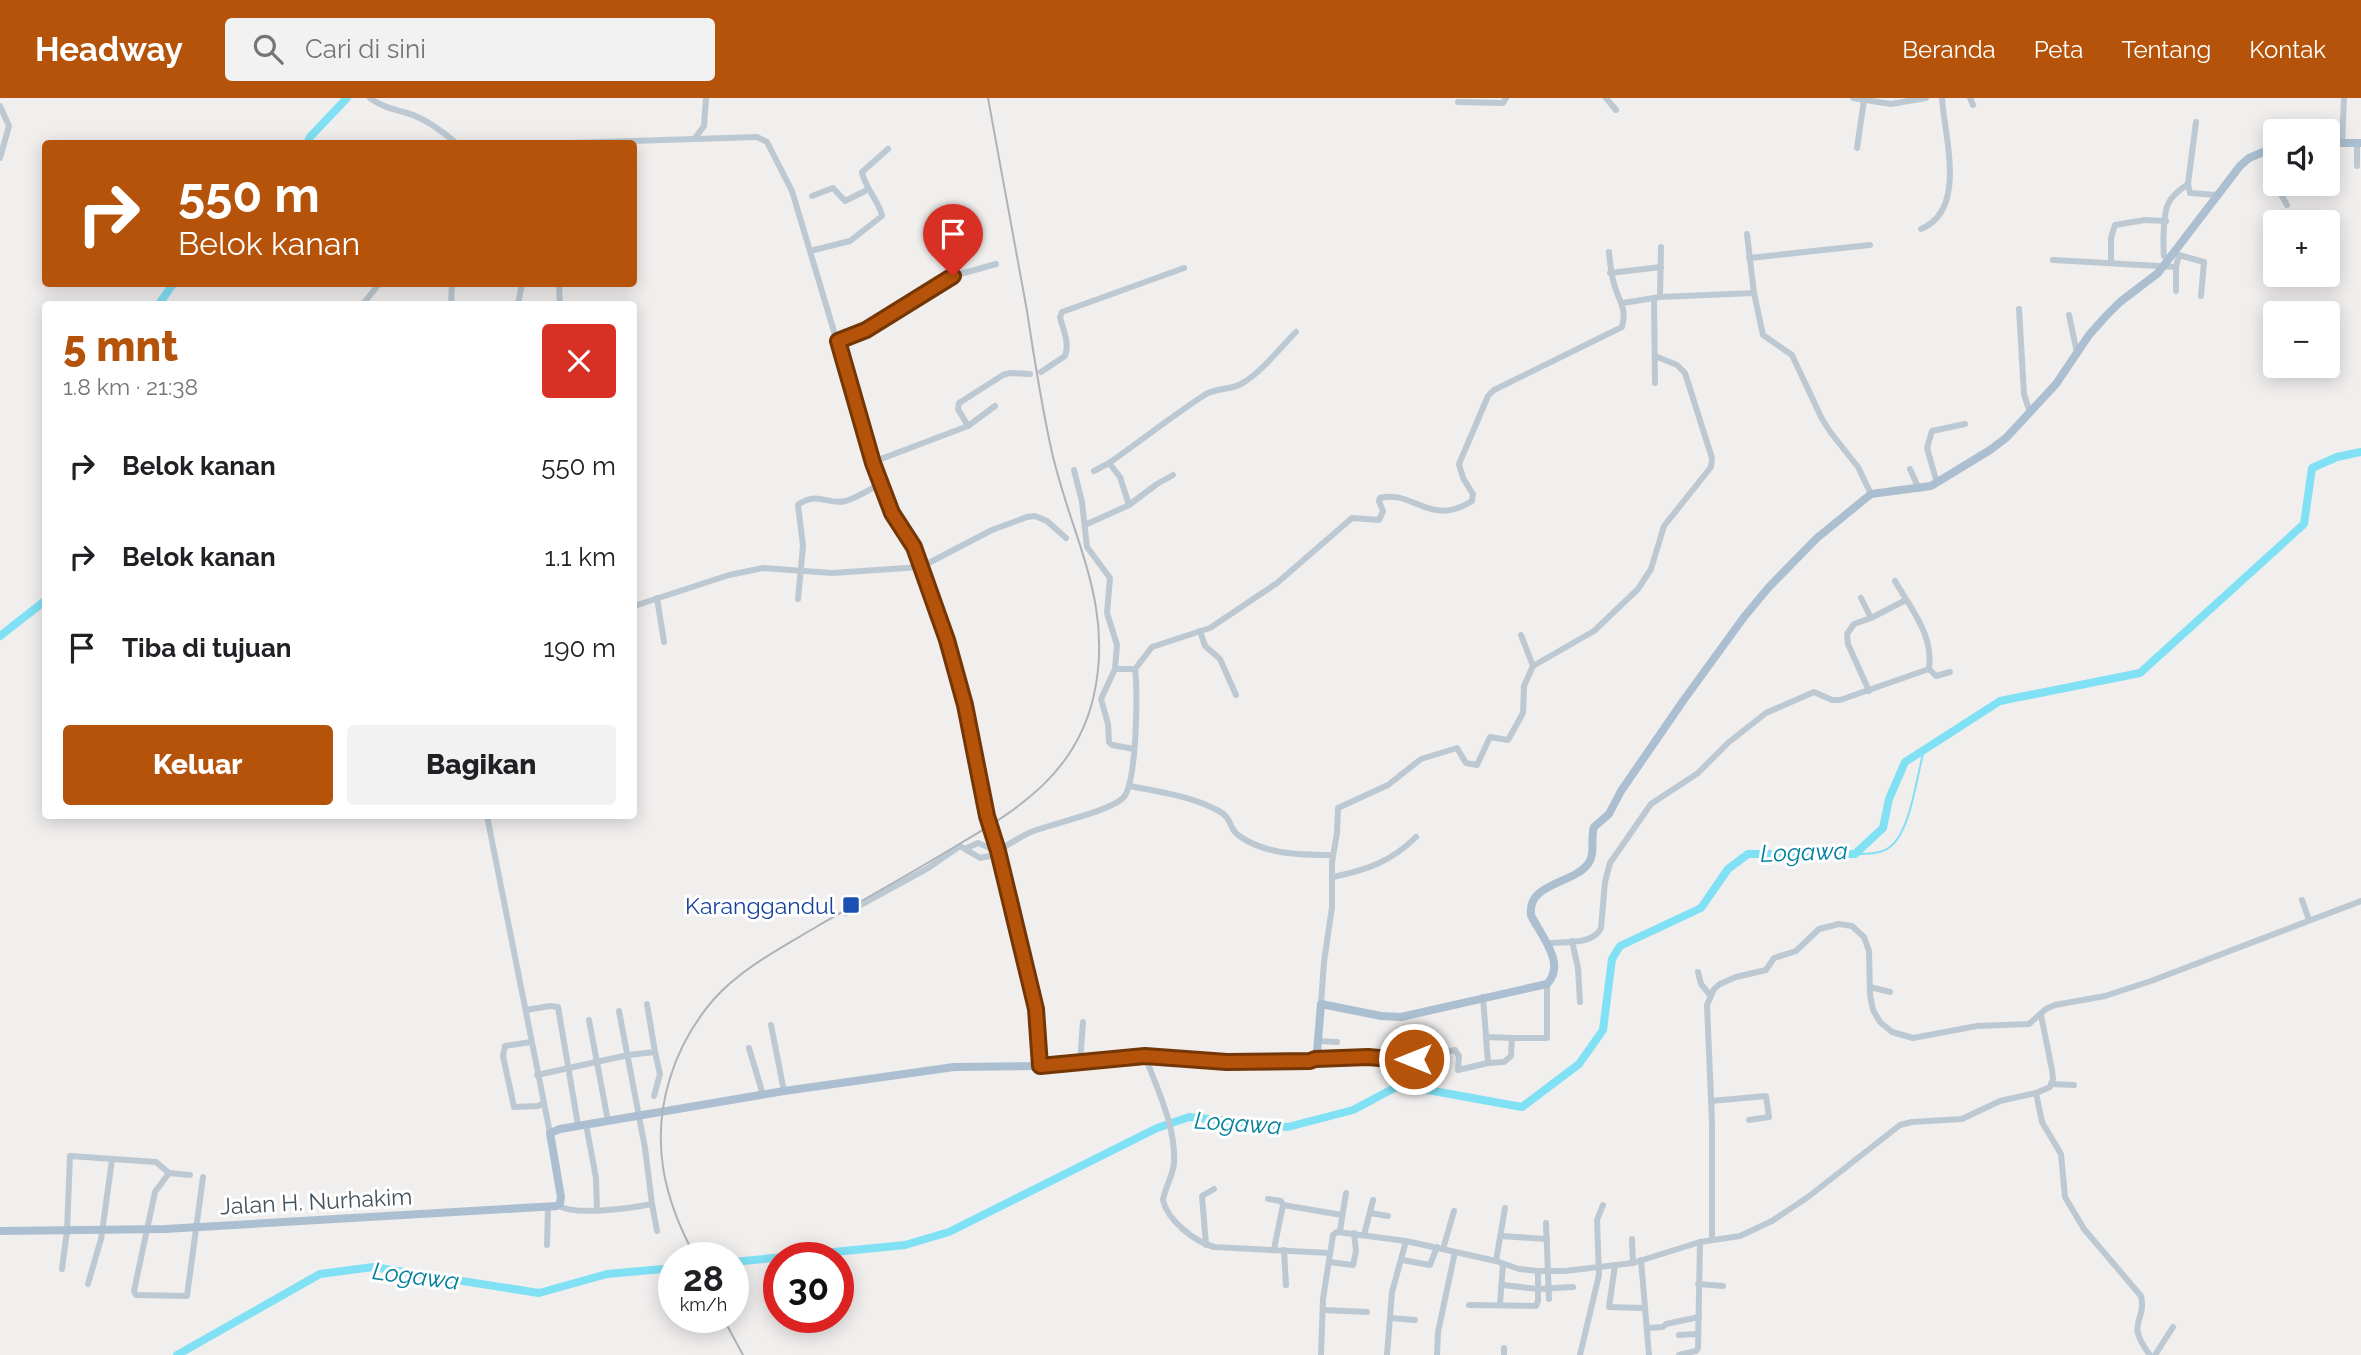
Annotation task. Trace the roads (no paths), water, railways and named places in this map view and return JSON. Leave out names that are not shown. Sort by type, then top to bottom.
[{"type":"main road","points":[[2342,142],[2359,143]]},
{"type":"main road","points":[[559,1206],[561,1197],[550,1133],[582,1124],[954,1067],[1040,1066],[1145,1056],[1227,1062],[1310,1061],[1315,1059],[1321,1004],[1393,1017],[1547,984],[1553,976],[1555,965],[1531,915],[1534,898],[1579,872],[1588,863],[1592,857],[1594,827],[1609,814],[1621,791],[1744,617],[1817,538],[1871,495],[1919,489],[1937,483],[1990,450],[2031,414],[2056,384],[2089,335],[2106,316],[2166,263],[2240,166],[2249,158],[2263,152]]},
{"type":"main road","name":"Jalan H. Nurhakim","points":[[0,1231],[195,1227],[559,1206]]},
{"type":"street","points":[[370,98],[384,107],[407,113],[451,140]]},
{"type":"street","points":[[695,138],[704,127],[706,98]]},
{"type":"street","points":[[1458,102],[1503,103],[1506,98]]},
{"type":"street","points":[[1606,98],[1616,110]]},
{"type":"street","points":[[1853,98],[1891,104],[1926,98]]},
{"type":"street","points":[[1921,229],[1930,225],[1941,213],[1950,177],[1942,98]]},
{"type":"street","points":[[1970,98],[1973,106]]},
{"type":"street","points":[[2342,142],[2344,98]]},
{"type":"street","points":[[1857,148],[1864,100]]},
{"type":"street","points":[[0,106],[9,126],[0,158]]},
{"type":"street","points":[[2196,122],[2188,184],[2190,192],[2216,195]]},
{"type":"street","points":[[637,140],[750,137],[764,139],[792,191],[873,463],[892,513],[910,539],[947,640],[965,705],[985,807],[1036,1009],[1040,1066]]},
{"type":"street","points":[[2357,166],[2359,143]]},
{"type":"street","points":[[810,251],[850,241],[882,216],[862,176],[863,170],[888,149]]},
{"type":"street","points":[[2166,263],[2166,210],[2171,199],[2188,184]]},
{"type":"street","points":[[812,195],[833,188],[845,201],[867,190]]},
{"type":"street","points":[[2282,196],[2287,205]]},
{"type":"street","points":[[2111,263],[2111,238],[2115,225],[2145,220],[2166,221]]},
{"type":"street","points":[[1747,234],[1754,293],[1763,335],[1792,355],[1831,433],[1858,467],[1871,495]]},
{"type":"street","points":[[1749,258],[1870,245]]},
{"type":"street","points":[[1655,383],[1661,247]]},
{"type":"street","points":[[846,913],[928,868],[960,846],[980,858],[1029,833],[1118,801],[1124,797],[1130,786],[1137,692],[1135,669],[1152,647],[1210,628],[1277,583],[1352,518],[1379,520],[1383,512],[1379,501],[1384,496],[1431,510],[1452,511],[1472,501],[1473,494],[1463,478],[1459,464],[1488,396],[1494,390],[1620,329],[1624,314],[1623,303],[1616,292],[1608,252]]},
{"type":"street","points":[[2176,291],[2179,255],[2203,261],[2201,296]]},
{"type":"street","points":[[2053,260],[2166,263],[2176,267]]},
{"type":"street","points":[[838,341],[866,330],[953,276],[996,264]]},
{"type":"street","points":[[1611,273],[1661,267]]},
{"type":"street","points":[[1041,372],[1067,353],[1068,344],[1060,314],[1184,268]]},
{"type":"street","points":[[365,301],[377,287]]},
{"type":"street","points":[[1623,303],[1657,298],[1754,293]]},
{"type":"street","points":[[2019,309],[2024,394],[2031,414]]},
{"type":"street","points":[[2069,315],[2077,353]]},
{"type":"street","points":[[1094,471],[1210,392],[1229,389],[1245,382],[1296,332]]},
{"type":"street","points":[[1321,1004],[1332,907],[1336,812],[1340,807],[1388,785],[1421,759],[1457,748],[1466,763],[1477,765],[1490,737],[1508,740],[1523,713],[1524,686],[1533,666],[1594,631],[1637,589],[1651,569],[1664,526],[1710,467],[1712,458],[1685,373],[1677,365],[1655,356]]},
{"type":"street","points":[[968,426],[958,408],[959,403],[1003,375],[1030,374]]},
{"type":"street","points":[[873,463],[968,426],[981,419],[995,405]]},
{"type":"street","points":[[1937,483],[1927,448],[1932,431],[1965,424]]},
{"type":"street","points":[[1109,463],[1120,477],[1129,505]]},
{"type":"street","points":[[1074,470],[1082,502],[1089,552],[1110,578],[1107,613],[1117,645],[1115,669],[1101,699],[1108,724],[1109,742],[1111,745],[1134,749]]},
{"type":"street","points":[[1910,470],[1919,489]]},
{"type":"street","points":[[1084,525],[1129,505],[1173,475]]},
{"type":"street","points":[[798,599],[803,539],[797,508],[799,503],[818,498],[827,498],[832,502],[847,501],[881,484]]},
{"type":"street","points":[[637,605],[746,570],[801,569],[857,573],[921,567],[992,530],[1027,517],[1035,516],[1047,521],[1066,538]]},
{"type":"street","points":[[1895,581],[1926,634],[1930,649],[1929,669]]},
{"type":"street","points":[[657,598],[664,642]]},
{"type":"street","points":[[1861,598],[1871,618]]},
{"type":"street","points":[[1869,691],[1848,644],[1847,634],[1854,624],[1906,600]]},
{"type":"street","points":[[1199,631],[1208,650],[1220,659],[1236,695]]},
{"type":"street","points":[[1521,635],[1533,666]]},
{"type":"street","points":[[1115,669],[1135,669]]},
{"type":"street","points":[[1546,943],[1592,939],[1598,935],[1610,863],[1643,813],[1657,799],[1698,774],[1729,742],[1774,708],[1814,692],[1835,700],[1869,691],[1929,669]]},
{"type":"street","points":[[1929,669],[1939,676],[1950,672]]},
{"type":"street","points":[[1130,786],[1188,798],[1219,811],[1228,817],[1236,834],[1259,846],[1301,855],[1333,855]]},
{"type":"street","points":[[488,819],[550,1133]]},
{"type":"street","points":[[1333,877],[1378,866],[1394,857],[1416,837]]},
{"type":"street","points":[[967,848],[978,844],[998,851]]},
{"type":"street","points":[[2302,900],[2309,920]]},
{"type":"street","points":[[1712,1240],[1711,1101],[1707,1018],[1710,995],[1729,979],[1766,971],[1774,958],[1796,951],[1819,929],[1839,924],[1852,926],[1864,937],[1869,951],[1873,1010],[1880,1022],[1902,1036],[1927,1036],[1977,1026],[2033,1022],[2046,1009],[2055,1005],[2105,996],[2151,981],[2361,901]]},
{"type":"street","points":[[1572,941],[1578,968],[1580,1002]]},
{"type":"street","points":[[1698,972],[1701,984],[1710,995]]},
{"type":"street","points":[[1486,1037],[1547,1038],[1547,984]]},
{"type":"street","points":[[1870,987],[1890,992]]},
{"type":"street","points":[[1483,997],[1488,1063]]},
{"type":"street","points":[[647,1004],[660,1074],[654,1096]]},
{"type":"street","points":[[526,1010],[557,1006],[568,1067],[596,1178],[597,1210]]},
{"type":"street","points":[[619,1012],[657,1231]]},
{"type":"street","points":[[2040,1015],[2052,1070],[2051,1084]]},
{"type":"street","points":[[589,1020],[608,1121]]},
{"type":"street","points":[[1080,1063],[1083,1022]]},
{"type":"street","points":[[771,1025],[784,1091]]},
{"type":"street","points":[[1315,1059],[1368,1057],[1402,1060],[1455,1050],[1459,1056],[1458,1070],[1504,1062],[1509,1059],[1512,1038]]},
{"type":"street","points":[[1318,1041],[1337,1042]]},
{"type":"street","points":[[531,1042],[505,1046],[503,1056],[514,1107],[538,1106],[544,1103]]},
{"type":"street","points":[[749,1048],[763,1095]]},
{"type":"street","points":[[537,1075],[597,1061],[655,1052]]},
{"type":"street","points":[[1145,1056],[1172,1138],[1174,1167],[1164,1194],[1164,1204],[1171,1215],[1193,1237],[1206,1245],[1330,1253]]},
{"type":"street","points":[[1321,1355],[1330,1253],[1333,1235],[1340,1231],[1406,1241],[1538,1271],[1600,1268],[1637,1261],[1700,1242],[1740,1236],[1783,1214],[1900,1125],[1962,1119],[2000,1101],[2036,1093],[2051,1084],[2074,1085]]},
{"type":"street","points":[[2036,1093],[2042,1122],[2061,1154],[2064,1197],[2084,1229],[2141,1296],[2136,1329],[2140,1342],[2152,1355],[2173,1327]]},
{"type":"street","points":[[1711,1101],[1767,1097],[1769,1117],[1749,1120]]},
{"type":"street","points":[[62,1269],[67,1231],[69,1157],[156,1162],[169,1173],[190,1175]]},
{"type":"street","points":[[88,1284],[102,1229],[112,1160]]},
{"type":"street","points":[[169,1173],[157,1188],[134,1293],[185,1297],[203,1177]]},
{"type":"street","points":[[1206,1245],[1202,1196],[1214,1189]]},
{"type":"street","points":[[1340,1231],[1346,1193]]},
{"type":"street","points":[[1268,1199],[1281,1201],[1283,1205],[1342,1216]]},
{"type":"street","points":[[1364,1235],[1373,1200]]},
{"type":"street","points":[[559,1206],[563,1209],[597,1210],[652,1204]]},
{"type":"street","points":[[1274,1249],[1283,1205]]},
{"type":"street","points":[[1580,1355],[1600,1268],[1597,1220],[1603,1205]]},
{"type":"street","points":[[547,1245],[548,1207]]},
{"type":"street","points":[[1500,1304],[1503,1285],[1500,1262],[1504,1208]]},
{"type":"street","points":[[1402,1260],[1430,1265],[1440,1248],[1454,1211]]},
{"type":"street","points":[[1370,1213],[1388,1216]]},
{"type":"street","points":[[1546,1223],[1549,1299]]},
{"type":"street","points":[[1329,1262],[1353,1265],[1356,1251],[1354,1233]]},
{"type":"street","points":[[1501,1236],[1546,1239]]},
{"type":"street","points":[[1632,1239],[1649,1355]]},
{"type":"street","points":[[1387,1355],[1392,1292],[1406,1241]]},
{"type":"street","points":[[1679,1355],[1696,1351],[1700,1242]]},
{"type":"street","points":[[1284,1250],[1286,1285]]},
{"type":"street","points":[[1437,1355],[1438,1332],[1455,1252]]},
{"type":"street","points":[[1615,1265],[1609,1307],[1643,1308]]},
{"type":"street","points":[[1469,1304],[1536,1306],[1538,1271]]},
{"type":"street","points":[[1698,1284],[1723,1286]]},
{"type":"street","points":[[1503,1285],[1538,1289],[1573,1287]]},
{"type":"street","points":[[1323,1310],[1367,1312]]},
{"type":"street","points":[[1647,1328],[1663,1327],[1699,1317]]},
{"type":"street","points":[[1390,1318],[1415,1320]]},
{"type":"street","points":[[1679,1335],[1698,1334]]},
{"type":"waterway","points":[[309,140],[347,98]]},
{"type":"waterway","points":[[161,301],[171,287]]},
{"type":"waterway","name":"Logawa","points":[[749,1260],[905,1245],[949,1232],[1157,1128],[1189,1117],[1288,1127],[1353,1110],[1400,1085],[1522,1107],[1579,1064],[1603,1030],[1612,959],[1620,946],[1701,908],[1728,869],[1748,854],[1855,854],[1883,828],[1889,799],[1905,762],[2000,701],[2140,673],[2304,524],[2312,468],[2337,457],[2361,452]]},
{"type":"waterway","points":[[0,636],[42,603]]},
{"type":"waterway","points":[[1855,854],[1884,851],[1898,838],[1908,815],[1924,750]]},
{"type":"waterway","name":"Logawa","points":[[177,1355],[320,1274],[373,1267],[539,1293],[607,1274],[658,1269]]},
{"type":"railway","points":[[688,1242],[668,1192],[661,1148],[661,1125],[670,1078],[688,1036],[700,1017],[725,988],[762,959],[907,875],[1025,801],[1043,785],[1073,747],[1085,725],[1093,699],[1099,665],[1095,601],[1047,431],[988,98]]},
{"type":"railway","points":[[731,1333],[743,1355]]},
{"type":"place","name":"Karanggandul","points":[[851,905]]}]
